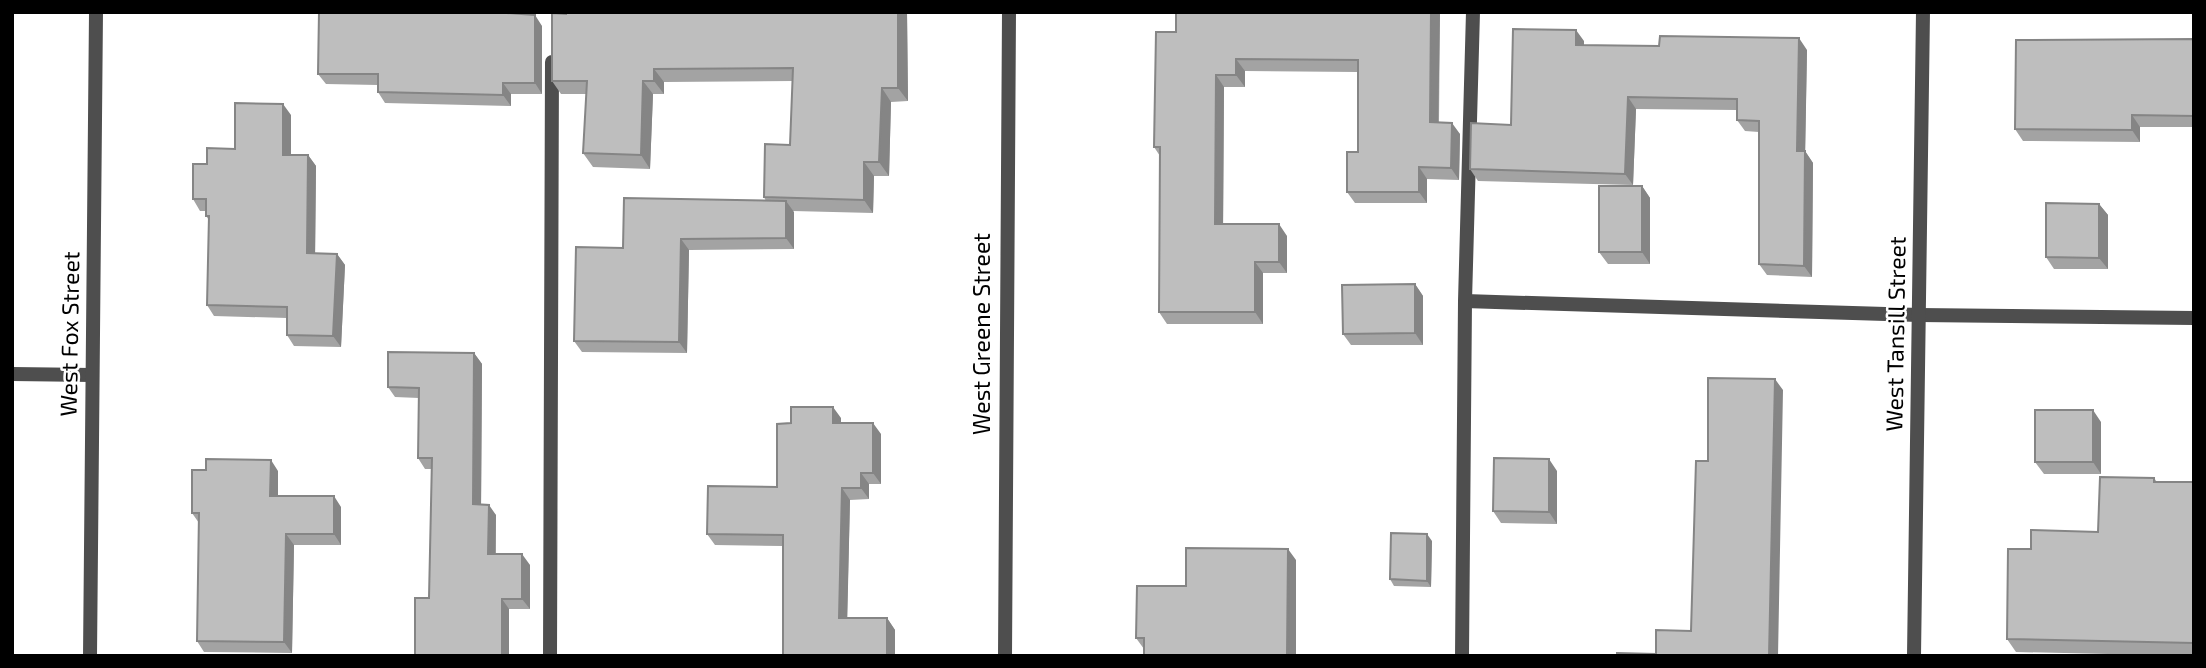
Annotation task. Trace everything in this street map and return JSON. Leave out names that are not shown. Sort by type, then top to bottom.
[{"type":"street","name":"West Fox Street","points":[[90,656],[96,12]]},
{"type":"street","name":"West Greene Street","points":[[1005,656],[1009,12]]},
{"type":"street","points":[[1462,656],[1465,301],[1473,12]]},
{"type":"street","name":"West Tansill Street","points":[[1914,656],[1923,12]]},
{"type":"street","points":[[550,656],[552,40]]},
{"type":"street","points":[[1465,301],[1919,315],[2194,318]]},
{"type":"street","points":[[12,374],[92,375]]},
{"type":"building","points":[[319,12],[493,12],[535,15],[535,83],[503,83],[503,95],[378,92],[378,74],[318,74]]},
{"type":"building","points":[[898,12],[898,88],[882,88],[879,162],[864,162],[864,200],[764,197],[765,144],[790,145],[793,68],[654,69],[654,81],[643,81],[641,155],[583,153],[587,81],[552,81],[552,13]]},
{"type":"building","points":[[1176,12],[1431,12],[1430,122],[1452,123],[1451,168],[1419,167],[1419,192],[1347,192],[1347,152],[1358,152],[1358,60],[1236,59],[1236,75],[1216,75],[1215,224],[1279,224],[1279,262],[1255,262],[1255,312],[1159,312],[1160,147],[1154,147],[1156,32],[1176,32]]},
{"type":"building","points":[[1513,29],[1576,30],[1576,45],[1659,46],[1660,36],[1799,38],[1797,151],[1805,151],[1804,266],[1759,264],[1759,121],[1737,120],[1737,99],[1628,97],[1625,174],[1470,169],[1471,123],[1511,125]]},
{"type":"building","points":[[2193,39],[2194,116],[2132,115],[2132,130],[2015,129],[2016,40]]},
{"type":"building","points":[[235,103],[283,104],[283,155],[308,155],[307,253],[337,254],[333,336],[287,335],[287,307],[207,305],[209,216],[206,216],[206,199],[193,199],[193,164],[207,164],[207,148],[235,149]]},
{"type":"building","points":[[1599,186],[1642,186],[1642,252],[1599,252]]},
{"type":"building","points":[[624,198],[786,201],[786,238],[681,239],[679,342],[574,341],[576,247],[623,248]]},
{"type":"building","points":[[2046,203],[2099,204],[2099,258],[2046,257]]},
{"type":"building","points":[[1415,284],[1415,333],[1343,334],[1342,285]]},
{"type":"building","points":[[388,352],[474,353],[473,504],[489,505],[488,554],[522,554],[522,599],[502,599],[502,656],[415,656],[415,598],[429,598],[432,458],[418,458],[419,388],[388,387]]},
{"type":"building","points":[[1708,378],[1775,379],[1769,656],[1617,656],[1617,653],[1656,654],[1656,630],[1691,631],[1696,461],[1708,461]]},
{"type":"building","points":[[791,407],[833,407],[833,423],[873,423],[873,473],[861,473],[861,488],[842,488],[839,618],[887,618],[887,656],[783,656],[783,535],[707,534],[708,486],[777,487],[777,424],[791,423]]},
{"type":"building","points":[[2035,410],[2093,410],[2093,462],[2035,462]]},
{"type":"building","points":[[1494,458],[1549,459],[1549,512],[1493,511]]},
{"type":"building","points":[[206,459],[271,460],[270,496],[334,496],[334,534],[286,534],[284,642],[197,641],[199,513],[192,513],[192,470],[206,470]]},
{"type":"building","points":[[2100,477],[2154,478],[2154,482],[2194,482],[2194,643],[2007,639],[2008,549],[2031,549],[2031,530],[2098,532]]},
{"type":"building","points":[[1391,533],[1427,534],[1427,581],[1390,579]]},
{"type":"building","points":[[1186,548],[1288,549],[1287,656],[1144,656],[1144,638],[1136,638],[1137,586],[1186,586]]}]
